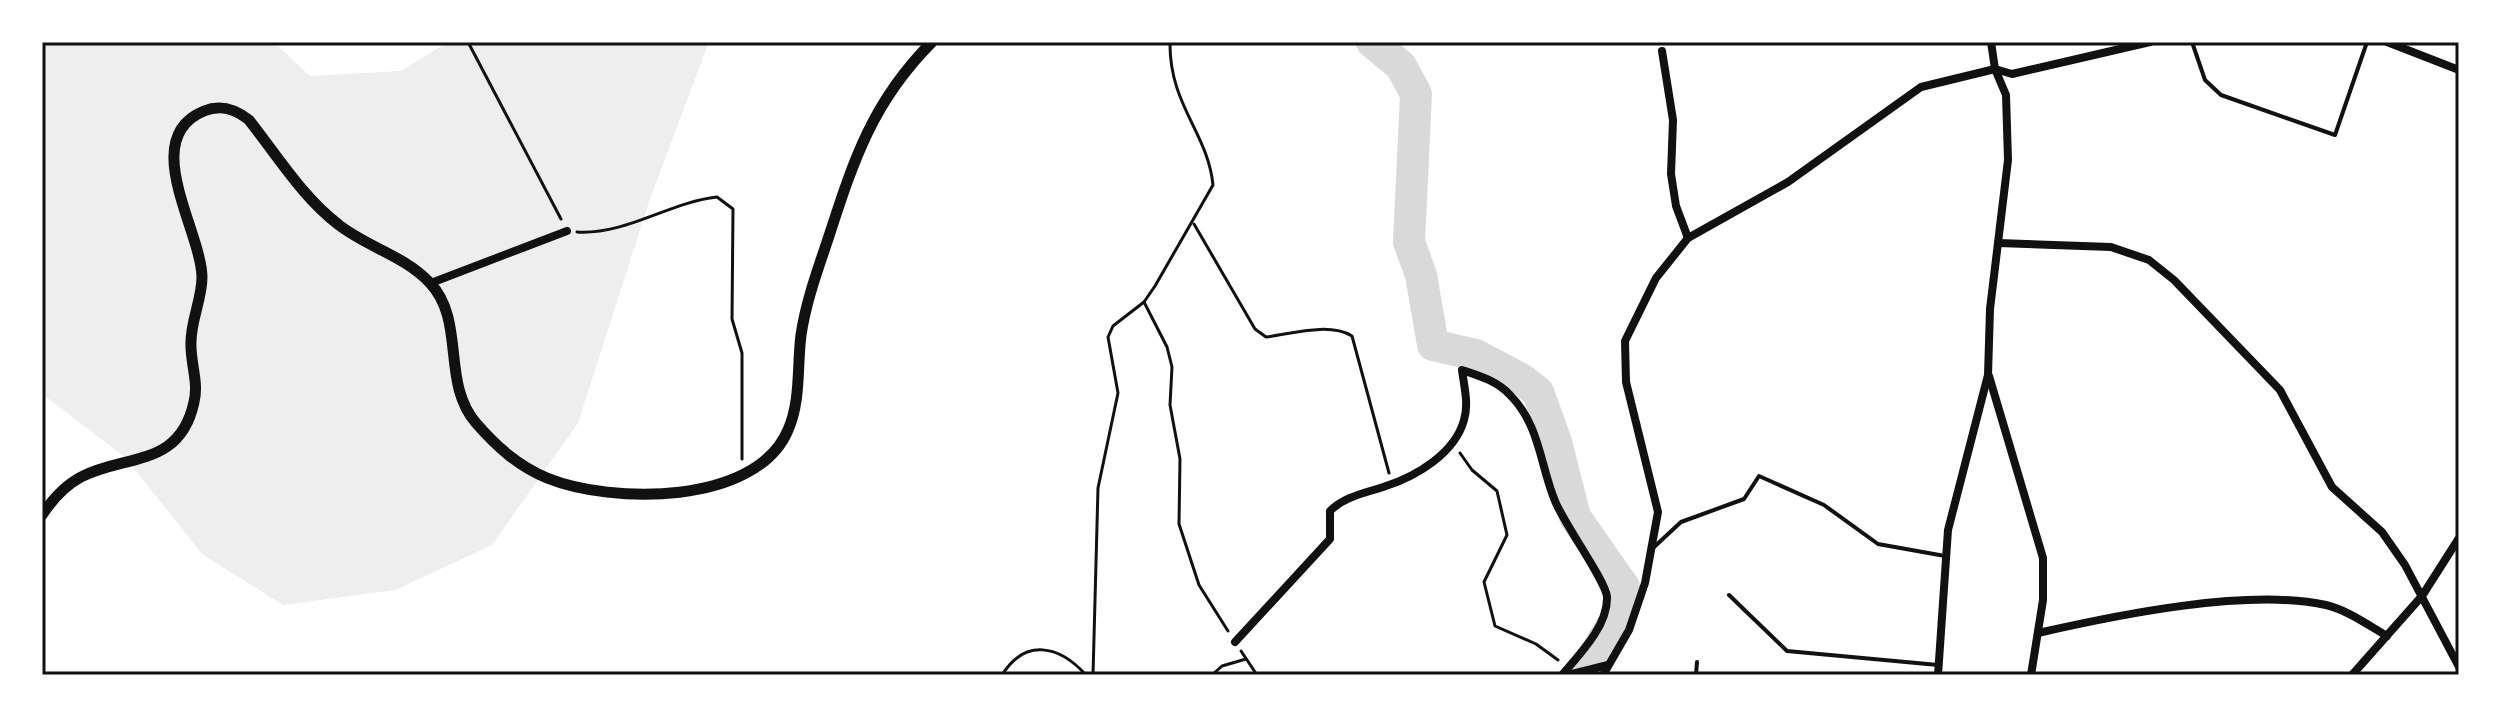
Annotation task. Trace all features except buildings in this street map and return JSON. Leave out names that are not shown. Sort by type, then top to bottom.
[{"type":"street","points":[[42,515],[64,489],[81,477],[157,454],[173,442],[194,406],[197,388],[190,339],[202,275],[173,158],[181,129],[191,119],[220,108],[236,110],[339,225],[411,267],[431,283],[440,297],[449,324],[456,387],[473,419],[517,462],[568,486],[598,491],[688,493],[718,488],[744,475],[768,457],[788,432],[796,400],[801,334],[809,296],[857,149],[878,108],[908,66],[932,42]]},
{"type":"street","points":[[1938,670],[1948,530],[1988,375],[1990,309],[2008,160],[2006,95],[1995,69],[1991,42]]},
{"type":"street","points":[[1566,672],[1604,669],[1629,630],[1658,512],[1626,382],[1625,341],[1656,278],[1688,238],[1788,182],[1921,87],[1995,69],[2012,74],[2150,42]]},
{"type":"street","points":[[2387,42],[2459,70]]},
{"type":"street","points":[[1662,51],[1673,120],[1671,174],[1676,206],[1688,238]]},
{"type":"street","points":[[431,283],[567,231]]},
{"type":"street","points":[[1998,243],[2111,247],[2149,260],[2174,280],[2280,390],[2332,487],[2382,532],[2422,596],[2459,667]]},
{"type":"street","points":[[1235,642],[1298,570],[1330,539],[1330,511],[1339,501],[1392,485],[1426,468],[1453,443],[1464,420],[1466,402],[1462,370],[1490,379],[1510,395],[1524,413],[1539,442],[1554,500],[1580,551],[1606,587],[1603,617],[1566,672]]},
{"type":"street","points":[[1988,375],[2043,558],[2043,600],[2031,675]]},
{"type":"street","points":[[2352,675],[2422,596],[2459,538]]},
{"type":"street","points":[[2038,633],[2103,618],[2180,607],[2295,600],[2329,605],[2387,636]]},
{"type":"lane","points":[[2192,42],[2205,80],[2221,95],[2335,135],[2367,42]]},
{"type":"lane","points":[[1651,550],[1681,522],[1744,499],[1759,476],[1824,505],[1878,544],[1947,557]]},
{"type":"lane","points":[[1729,595],[1787,651],[1938,670]]},
{"type":"lane","points":[[1696,675],[1697,662]]},
{"type":"path","points":[[468,42],[567,231],[608,230],[698,199],[717,197],[733,209],[732,319],[742,353],[744,475]]},
{"type":"path","points":[[1093,675],[1098,488],[1118,393],[1108,337],[1113,326],[1144,302],[1193,224],[1213,185],[1212,170],[1176,91],[1170,67],[1170,42]]},
{"type":"path","points":[[1193,224],[1255,329],[1266,337],[1328,330],[1343,331],[1352,336],[1392,485]]},
{"type":"path","points":[[1144,302],[1167,347],[1172,367],[1170,405],[1180,459],[1179,524],[1199,585],[1257,675]]},
{"type":"path","points":[[1453,443],[1472,470],[1497,491],[1501,506],[1507,535],[1484,582],[1495,626],[1536,644],[1566,672]]},
{"type":"path","points":[[1002,675],[1013,658],[1030,650],[1051,651],[1073,661],[1086,675]]},
{"type":"path","points":[[1212,675],[1222,666],[1246,659]]},
{"type":"shaded area","points":[[42,42],[274,42],[310,76],[401,71],[448,42],[709,42],[650,199],[578,423],[492,545],[395,590],[283,605],[202,554],[126,458],[42,394]]},
{"type":"waterway","points":[[1372,42],[1401,66],[1416,94],[1409,242],[1421,275],[1433,345],[1476,355],[1521,379],[1538,392],[1556,442],[1575,517],[1624,587],[1619,614],[1582,675]]}]
